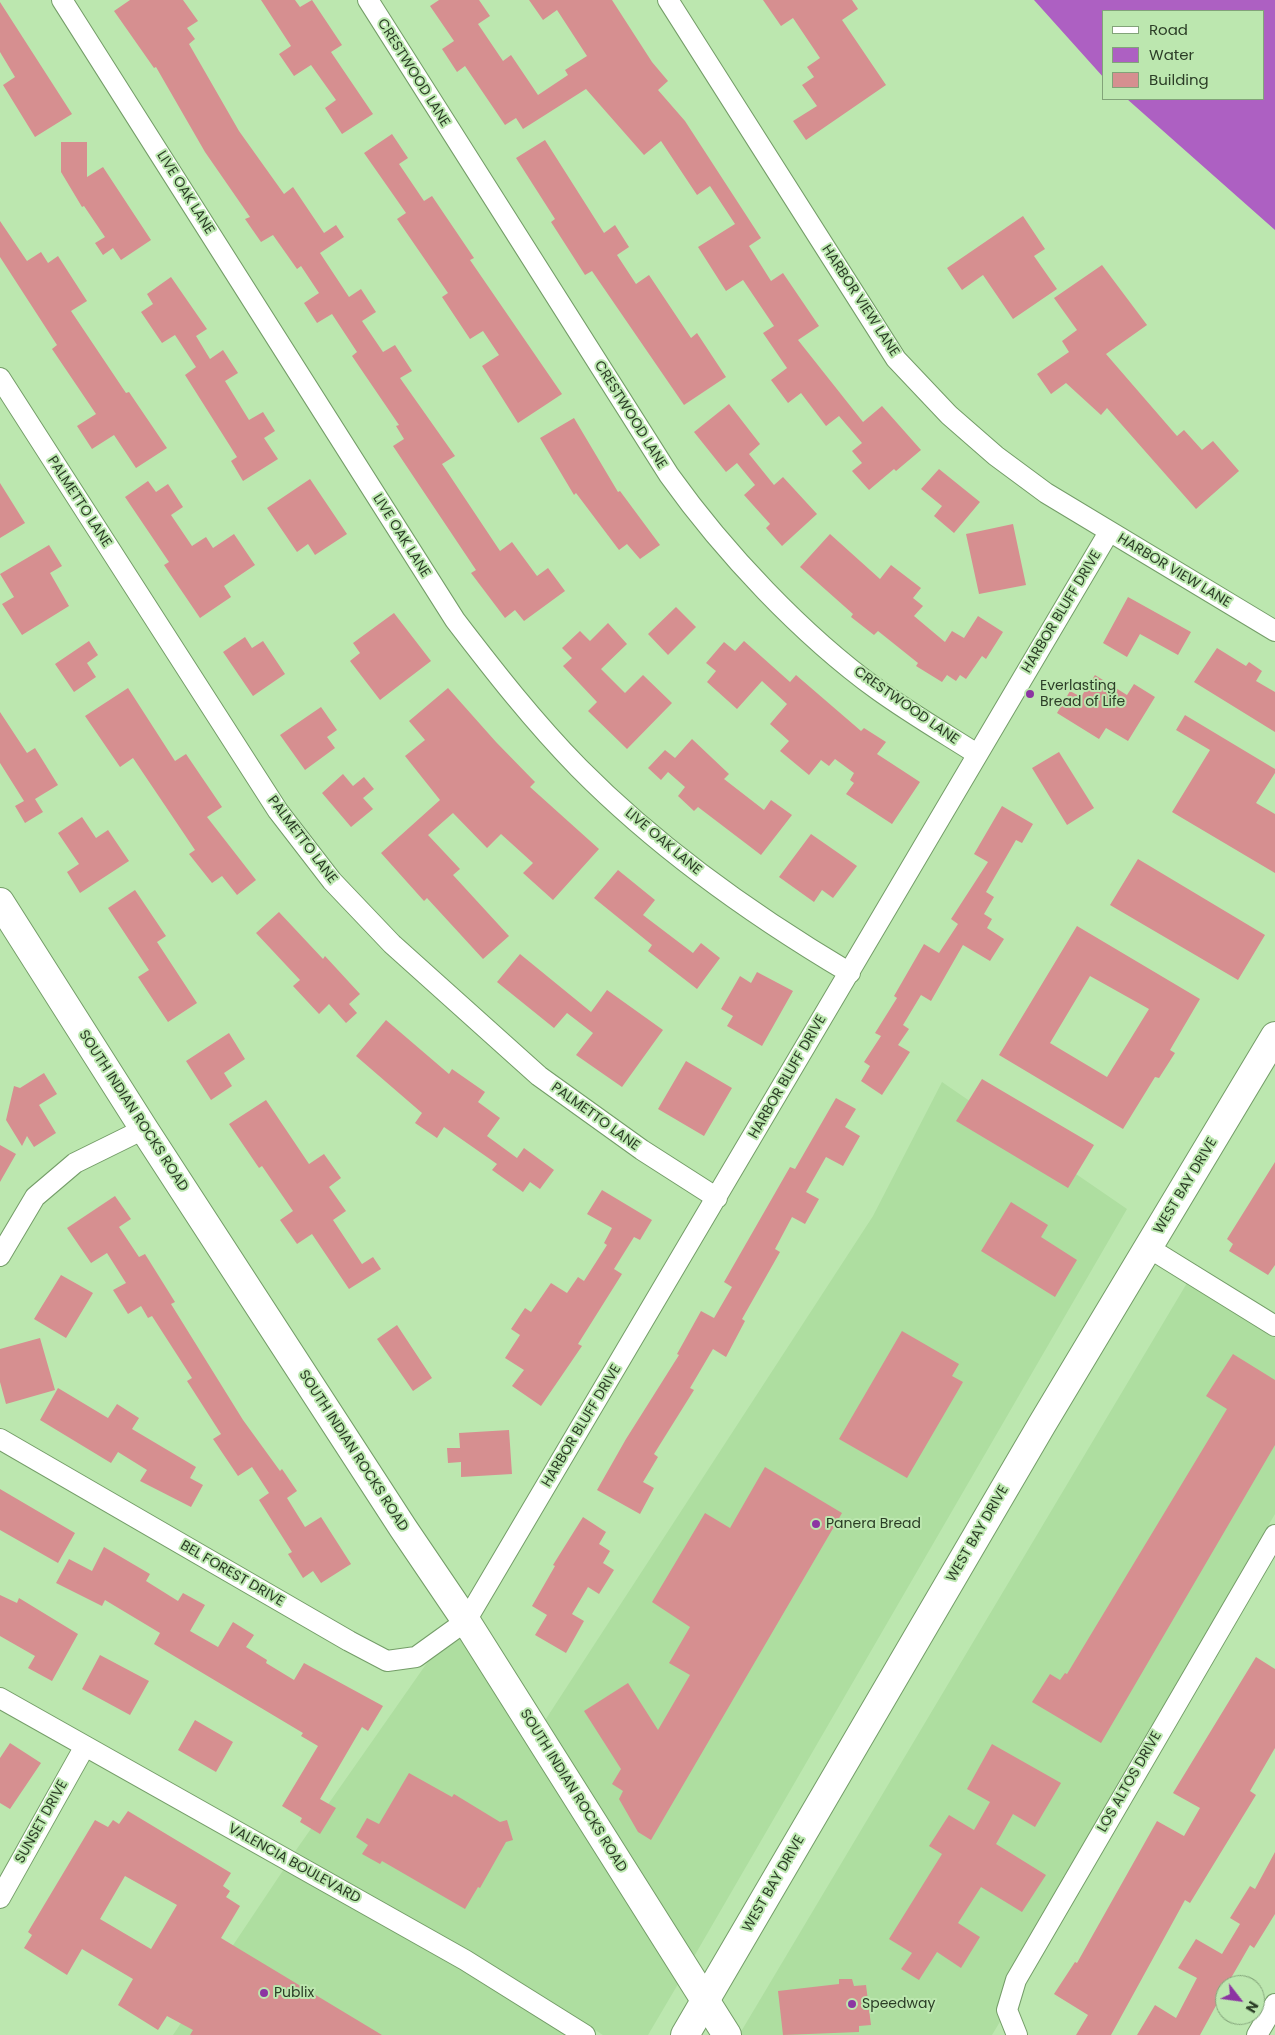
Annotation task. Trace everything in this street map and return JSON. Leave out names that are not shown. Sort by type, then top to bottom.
[{"type":"street","name":"LIVE OAK LANE","points":[[62,0],[454,620],[513,696],[579,768],[645,829],[720,889],[788,936],[850,973]]},
{"type":"street","name":"CRESTWOOD LANE","points":[[368,0],[669,476],[700,518],[803,628],[878,689],[977,754]]},
{"type":"street","name":"HARBOR VIEW LANE","points":[[668,0],[896,360],[949,415],[996,456],[1046,493],[1275,631]]},
{"type":"street","name":"PALMETTO LANE","points":[[0,378],[278,811],[332,881],[392,944],[539,1076],[642,1150],[717,1198]]},
{"type":"street","name":"HARBOR BLUFF DRIVE","points":[[466,1621],[1109,532]]},
{"type":"street","name":"SOUTH INDIAN ROCKS ROAD","points":[[0,902],[144,1129],[397,1519],[466,1621],[727,2035]]},
{"type":"street","name":"WEST BAY DRIVE","points":[[686,2035],[1028,1448],[1275,1036]]},
{"type":"street","points":[[0,1256],[35,1197],[75,1163],[144,1129]]},
{"type":"street","points":[[1149,1248],[1275,1326]]},
{"type":"street","name":"BEL FOREST DRIVE","points":[[0,1439],[349,1641],[387,1661],[416,1657],[466,1621]]},
{"type":"street","name":"LOS ALTOS DRIVE","points":[[1018,2035],[1007,2010],[1016,1980],[1275,1535]]},
{"type":"street","name":"VALENCIA BOULEVARD","points":[[0,1698],[465,1960],[585,2035]]},
{"type":"street","name":"SUNSET DRIVE","points":[[0,1898],[85,1746]]},
{"type":"street","points":[[1257,2035],[1275,2004]]},
{"type":"shaded area","points":[[942,1082],[1127,1209],[692,1960],[542,1725],[873,1216]]},
{"type":"shaded area","points":[[1187,1283],[1275,1338],[1275,1514],[1007,1975],[997,2007],[1001,2020],[992,2035],[739,2035]]},
{"type":"shaded area","points":[[463,1637],[681,1979],[648,2035],[603,2035],[470,1952],[294,1853],[429,1660]]},
{"type":"shaded area","points":[[284,1869],[460,1968],[567,2035],[173,2035]]},
{"type":"water","points":[[1034,0],[1275,0],[1275,230],[1128,100],[1265,100],[1265,10],[1102,10],[1102,76]]},
{"type":"building","points":[[130,0],[183,0],[198,21],[187,28],[195,39],[189,44],[239,131],[284,194],[293,187],[324,233],[336,225],[344,237],[320,253],[349,297],[361,289],[376,312],[362,321],[383,352],[395,345],[412,371],[400,378],[455,456],[442,464],[500,551],[512,542],[537,576],[548,568],[565,591],[524,621],[515,610],[505,618],[471,573],[476,570],[393,446],[404,439],[396,426],[399,425],[352,356],[357,352],[332,314],[317,323],[304,303],[319,293],[301,266],[297,269],[273,235],[261,242],[245,219],[250,217],[205,152],[156,67],[154,68],[114,11]]},
{"type":"building","points":[[261,0],[295,0],[300,7],[312,0],[342,45],[331,52],[373,114],[342,134],[325,108],[336,100],[311,65],[294,76],[279,54],[291,46]]},
{"type":"building","points":[[439,0],[479,0],[490,16],[478,24],[503,61],[511,55],[538,95],[568,75],[565,70],[587,56],[557,10],[543,20],[529,0],[612,0],[652,62],[668,81],[658,90],[685,121],[761,238],[749,246],[771,281],[783,273],[819,326],[798,340],[863,422],[882,406],[921,450],[869,490],[852,471],[862,463],[852,451],[862,443],[839,416],[826,426],[801,393],[788,403],[771,380],[787,368],[763,333],[774,326],[743,280],[726,291],[698,247],[735,224],[710,186],[697,195],[661,141],[644,155],[586,89],[523,129],[516,118],[505,125],[465,66],[457,72],[442,49],[454,41],[430,6]]},
{"type":"building","points":[[763,0],[852,0],[858,9],[842,20],[886,85],[806,140],[793,121],[817,106],[802,85],[814,77],[807,67],[820,58],[793,18],[781,26]]},
{"type":"building","points":[[0,2],[72,114],[35,137],[3,85],[15,77],[0,52]]},
{"type":"building","points":[[392,134],[408,158],[399,164],[424,201],[432,196],[474,258],[470,260],[562,394],[518,423],[482,366],[499,355],[483,331],[470,339],[442,297],[448,293],[397,219],[406,213],[364,153]]},
{"type":"building","points":[[545,140],[604,233],[615,225],[629,247],[617,255],[636,284],[649,275],[691,338],[697,333],[726,377],[684,405],[592,271],[585,275],[551,222],[555,219],[516,158]]},
{"type":"building","points":[[61,142],[87,142],[87,177],[103,167],[151,240],[121,260],[113,248],[103,255],[95,243],[105,237],[84,206],[82,207],[61,172]]},
{"type":"building","points":[[1023,216],[1045,249],[1034,256],[1057,289],[1013,319],[983,275],[962,290],[947,268]]},
{"type":"building","points":[[0,221],[27,261],[41,252],[48,263],[58,256],[87,301],[71,311],[126,393],[129,392],[167,448],[136,468],[114,435],[92,449],[77,426],[96,414],[52,349],[57,345],[0,257]]},
{"type":"building","points":[[1102,265],[1147,325],[1106,354],[1177,436],[1184,430],[1202,450],[1213,441],[1239,471],[1196,509],[1107,408],[1101,415],[1066,383],[1051,394],[1037,374],[1069,352],[1062,341],[1077,330],[1054,298]]},
{"type":"building","points":[[171,277],[207,329],[196,336],[210,359],[223,350],[238,373],[225,381],[249,420],[263,412],[275,431],[264,438],[278,459],[243,481],[231,461],[237,457],[185,375],[196,367],[175,335],[162,343],[141,312],[153,304],[147,294]]},
{"type":"building","points":[[729,404],[760,444],[749,454],[774,485],[783,477],[817,514],[782,546],[766,528],[770,524],[744,495],[755,485],[737,463],[726,472],[694,432]]},
{"type":"building","points":[[574,418],[618,492],[620,491],[660,545],[640,559],[627,544],[619,550],[576,493],[574,495],[540,438]]},
{"type":"building","points":[[939,469],[980,502],[954,533],[934,516],[942,506],[921,489]]},
{"type":"building","points":[[310,479],[347,534],[315,555],[308,544],[297,552],[267,508]]},
{"type":"building","points":[[148,481],[156,492],[168,484],[183,507],[171,515],[192,546],[206,537],[213,548],[234,534],[255,565],[224,586],[231,597],[200,618],[164,565],[169,562],[125,497]]},
{"type":"building","points":[[0,483],[25,523],[0,538]]},
{"type":"building","points":[[1013,524],[1026,585],[979,594],[966,534]]},
{"type":"building","points":[[830,534],[880,579],[891,565],[921,588],[913,598],[923,606],[914,616],[945,642],[952,631],[964,638],[978,616],[1003,632],[986,659],[982,656],[966,679],[960,675],[956,681],[947,675],[942,682],[916,666],[918,663],[878,631],[874,635],[851,617],[853,614],[800,567]]},
{"type":"building","points":[[49,545],[62,566],[50,573],[69,606],[22,635],[2,604],[14,597],[0,574]]},
{"type":"building","points":[[1128,597],[1191,632],[1178,655],[1140,634],[1127,657],[1103,643]]},
{"type":"building","points":[[676,607],[696,627],[668,655],[648,634]]},
{"type":"building","points":[[394,613],[431,661],[380,700],[350,661],[360,653],[353,643]]},
{"type":"building","points":[[608,623],[627,644],[601,669],[625,693],[643,675],[672,703],[627,749],[588,711],[597,702],[563,666],[572,658],[562,648],[580,631],[590,641]]},
{"type":"building","points":[[245,637],[252,648],[263,641],[285,674],[253,696],[223,652]]},
{"type":"building","points":[[89,641],[98,655],[87,663],[96,677],[74,692],[55,664]]},
{"type":"building","points":[[744,641],[790,682],[796,675],[861,731],[864,728],[886,742],[877,754],[920,782],[892,824],[846,794],[854,783],[850,780],[854,773],[835,759],[829,766],[821,760],[809,775],[780,751],[789,741],[770,724],[787,704],[762,681],[737,709],[707,682],[716,671],[706,663],[724,642],[735,651]]},
{"type":"building","points":[[1217,648],[1246,666],[1249,662],[1262,671],[1256,681],[1275,692],[1275,732],[1194,682]]},
{"type":"building","points":[[1095,675],[1127,695],[1134,684],[1155,697],[1128,741],[1106,728],[1099,739],[1057,713],[1070,691],[1081,697]]},
{"type":"building","points":[[128,688],[175,761],[186,754],[222,807],[207,817],[256,880],[237,895],[222,876],[212,883],[189,854],[195,850],[133,758],[120,767],[85,716]]},
{"type":"building","points":[[448,688],[535,782],[530,787],[599,849],[553,900],[523,873],[533,863],[501,834],[487,848],[453,813],[428,835],[460,869],[453,875],[509,936],[483,959],[427,898],[424,901],[381,853],[440,800],[405,756],[425,740],[409,721]]},
{"type":"building","points":[[321,707],[337,730],[327,737],[335,748],[305,770],[280,735]]},
{"type":"building","points":[[0,712],[27,753],[35,748],[58,785],[35,799],[43,812],[25,823],[15,806],[24,801],[0,763]]},
{"type":"building","points":[[1185,715],[1275,769],[1275,773],[1256,803],[1275,814],[1275,873],[1172,812],[1210,750],[1176,730]]},
{"type":"building","points":[[692,739],[729,774],[724,779],[764,810],[771,800],[792,815],[761,855],[698,807],[694,811],[678,796],[685,787],[668,772],[661,780],[648,768],[665,750],[675,758]]},
{"type":"building","points":[[1059,752],[1094,808],[1067,825],[1032,768]]},
{"type":"building","points":[[343,774],[353,786],[364,777],[374,789],[363,798],[373,809],[351,827],[322,793]]},
{"type":"building","points":[[1002,806],[1033,824],[1022,843],[1016,840],[986,892],[994,897],[984,914],[992,919],[987,928],[1004,939],[990,961],[963,945],[931,1001],[921,995],[903,1025],[909,1029],[898,1045],[910,1052],[882,1095],[861,1081],[870,1066],[864,1062],[881,1036],[875,1033],[897,998],[894,996],[924,944],[939,953],[958,924],[951,919],[988,862],[974,854]]},
{"type":"building","points":[[82,817],[96,838],[108,830],[129,861],[80,893],[67,872],[79,864],[58,833]]},
{"type":"building","points":[[811,834],[857,866],[833,898],[822,890],[814,902],[779,877]]},
{"type":"building","points":[[1138,859],[1265,935],[1238,980],[1110,905]]},
{"type":"building","points":[[618,870],[655,900],[643,915],[693,953],[701,943],[720,958],[697,989],[648,951],[652,945],[594,898]]},
{"type":"building","points":[[135,890],[166,936],[157,942],[197,1003],[168,1022],[138,977],[149,970],[108,908]]},
{"type":"building","points":[[279,912],[323,959],[325,956],[360,994],[349,1004],[357,1013],[346,1023],[329,1004],[319,1014],[293,986],[300,980],[256,933]]},
{"type":"building","points":[[1077,926],[1200,999],[1170,1050],[1175,1053],[1159,1078],[1155,1077],[1123,1129],[999,1055]],"holes":[[[1090,976],[1149,1009],[1107,1077],[1050,1043]]]},
{"type":"building","points":[[520,954],[591,1012],[607,990],[663,1030],[622,1087],[576,1055],[593,1033],[567,1013],[554,1028],[497,982]]},
{"type":"building","points":[[757,972],[793,991],[762,1046],[727,1026],[733,1016],[721,1009],[740,976],[751,983]]},
{"type":"building","points":[[386,1020],[449,1074],[452,1069],[485,1092],[478,1102],[500,1118],[487,1136],[517,1158],[524,1148],[554,1170],[540,1189],[530,1182],[523,1192],[492,1170],[497,1164],[444,1127],[437,1138],[415,1123],[422,1113],[356,1056]]},
{"type":"building","points":[[229,1033],[245,1059],[224,1073],[232,1086],[211,1100],[186,1061]]},
{"type":"building","points":[[686,1061],[732,1088],[704,1136],[658,1109]]},
{"type":"building","points":[[44,1073],[57,1094],[39,1105],[56,1133],[34,1147],[27,1136],[22,1146],[6,1120],[14,1086],[20,1088]]},
{"type":"building","points":[[982,1079],[1094,1145],[1068,1188],[956,1121]]},
{"type":"building","points":[[836,1098],[856,1109],[845,1127],[860,1136],[843,1166],[826,1157],[806,1192],[819,1199],[805,1224],[792,1217],[775,1249],[780,1252],[742,1319],[745,1321],[726,1357],[713,1349],[690,1388],[694,1390],[654,1454],[658,1457],[643,1482],[654,1488],[640,1514],[597,1490],[626,1439],[679,1355],[677,1354],[701,1311],[714,1318],[732,1287],[724,1282],[790,1167],[795,1169]]},
{"type":"building","points":[[266,1100],[309,1164],[324,1154],[341,1178],[329,1187],[346,1211],[333,1220],[362,1264],[373,1257],[381,1269],[349,1289],[312,1234],[297,1244],[280,1220],[293,1211],[262,1166],[259,1168],[229,1124]]},
{"type":"building","points":[[0,1145],[16,1154],[0,1182]]},
{"type":"building","points":[[1275,1162],[1275,1265],[1268,1275],[1229,1251],[1233,1244],[1227,1239]]},
{"type":"building","points":[[602,1190],[652,1220],[640,1240],[634,1237],[614,1269],[622,1274],[578,1344],[582,1346],[541,1406],[512,1386],[524,1370],[505,1358],[520,1335],[511,1329],[525,1308],[531,1312],[551,1283],[567,1293],[578,1277],[584,1281],[607,1245],[604,1243],[612,1228],[587,1214]]},
{"type":"building","points":[[115,1196],[131,1219],[119,1227],[139,1257],[145,1254],[175,1302],[171,1304],[243,1420],[297,1491],[287,1498],[305,1527],[321,1517],[351,1564],[321,1583],[313,1571],[303,1578],[288,1554],[292,1552],[259,1500],[269,1493],[252,1467],[238,1476],[213,1439],[221,1434],[187,1381],[192,1378],[152,1316],[148,1318],[141,1306],[128,1314],[113,1290],[126,1283],[107,1253],[91,1263],[67,1228]]},
{"type":"building","points":[[1011,1202],[1048,1225],[1041,1237],[1077,1260],[1055,1297],[981,1251]]},
{"type":"building","points":[[61,1275],[93,1293],[66,1338],[34,1319]]},
{"type":"building","points":[[397,1325],[432,1378],[413,1391],[377,1339]]},
{"type":"building","points":[[902,1331],[959,1364],[952,1376],[963,1382],[907,1478],[839,1439]]},
{"type":"building","points":[[40,1338],[55,1390],[6,1404],[0,1382],[0,1349]]},
{"type":"building","points":[[1233,1354],[1275,1380],[1275,1445],[1101,1743],[1032,1702],[1050,1674],[1060,1680],[1065,1673],[1067,1674],[1227,1409],[1206,1396]]},
{"type":"building","points":[[58,1388],[108,1418],[117,1404],[139,1418],[132,1429],[196,1467],[190,1478],[203,1485],[191,1507],[140,1481],[147,1470],[118,1452],[111,1463],[40,1420]]},
{"type":"building","points":[[509,1430],[512,1474],[461,1477],[461,1462],[448,1463],[447,1448],[460,1448],[459,1433]]},
{"type":"building","points":[[765,1467],[842,1513],[651,1840],[638,1832],[619,1799],[623,1791],[612,1784],[621,1769],[584,1711],[628,1683],[658,1730],[690,1675],[669,1663],[690,1627],[652,1602],[705,1513],[730,1528]]},
{"type":"building","points":[[0,1489],[75,1533],[58,1563],[0,1530]]},
{"type":"building","points":[[583,1517],[606,1532],[599,1544],[610,1551],[603,1563],[614,1570],[599,1594],[588,1587],[572,1614],[584,1621],[566,1653],[535,1635],[547,1615],[532,1606],[555,1566],[553,1565]]},
{"type":"building","points":[[104,1547],[150,1574],[146,1581],[178,1601],[183,1593],[205,1605],[190,1631],[218,1647],[233,1622],[254,1635],[246,1647],[267,1660],[266,1663],[294,1680],[304,1663],[383,1706],[368,1731],[362,1727],[320,1799],[336,1808],[320,1834],[300,1822],[302,1818],[282,1806],[318,1746],[301,1736],[303,1733],[154,1644],[160,1633],[105,1600],[102,1606],[56,1583],[69,1559],[92,1571]]},
{"type":"building","points":[[0,1595],[17,1603],[19,1598],[78,1634],[52,1681],[28,1668],[35,1656],[0,1636]]},
{"type":"building","points":[[100,1655],[149,1681],[130,1715],[82,1689]]},
{"type":"building","points":[[1256,1657],[1275,1669],[1275,1748],[1250,1791],[1256,1795],[1190,1903],[1185,1900],[1111,2035],[1076,2035],[1088,2015],[1054,1994],[1075,1962],[1077,1963],[1157,1821],[1184,1836],[1200,1808],[1173,1793]]},
{"type":"building","points":[[195,1720],[233,1742],[216,1772],[178,1750]]},
{"type":"building","points":[[10,1743],[41,1763],[10,1809],[0,1803],[0,1758]]},
{"type":"building","points":[[992,1744],[1061,1783],[1035,1827],[1013,1814],[996,1844],[1046,1875],[1022,1912],[981,1887],[958,1923],[980,1937],[961,1968],[937,1952],[919,1980],[901,1969],[912,1953],[889,1939],[942,1854],[929,1846],[949,1815],[974,1830],[990,1802],[967,1789]]},
{"type":"building","points":[[409,1773],[452,1797],[454,1794],[500,1822],[507,1820],[513,1840],[506,1842],[480,1888],[478,1887],[465,1909],[382,1861],[380,1864],[362,1854],[368,1845],[356,1837],[367,1818],[379,1824]]},
{"type":"building","points":[[128,1811],[231,1873],[223,1886],[230,1891],[226,1897],[240,1906],[221,1938],[382,2035],[190,2035],[193,2030],[167,2016],[158,2030],[118,2005],[133,1979],[82,1949],[67,1975],[24,1948],[32,1935],[28,1932],[95,1820],[108,1827],[113,1820],[119,1824]],"holes":[[[125,1876],[177,1905],[151,1949],[100,1919]]]},
{"type":"building","points":[[1275,1852],[1275,1914],[1254,1948],[1250,1945],[1233,1975],[1215,1975],[1215,2007],[1200,2035],[1137,2035],[1155,2005],[1176,2018],[1197,1978],[1178,1968],[1196,1939],[1222,1954],[1240,1924],[1230,1918],[1250,1886],[1255,1889]]},
{"type":"building","points":[[839,1979],[852,1979],[854,1986],[866,1985],[871,2025],[859,2026],[859,2032],[783,2035],[778,1991],[839,1984]]},
{"type":"place","name":"Everlasting Bread of Life","points":[[1030,694]]},
{"type":"place","name":"Panera Bread","points":[[816,1524]]},
{"type":"place","name":"Publix","points":[[264,1993]]},
{"type":"place","name":"Speedway","points":[[852,2004]]}]
